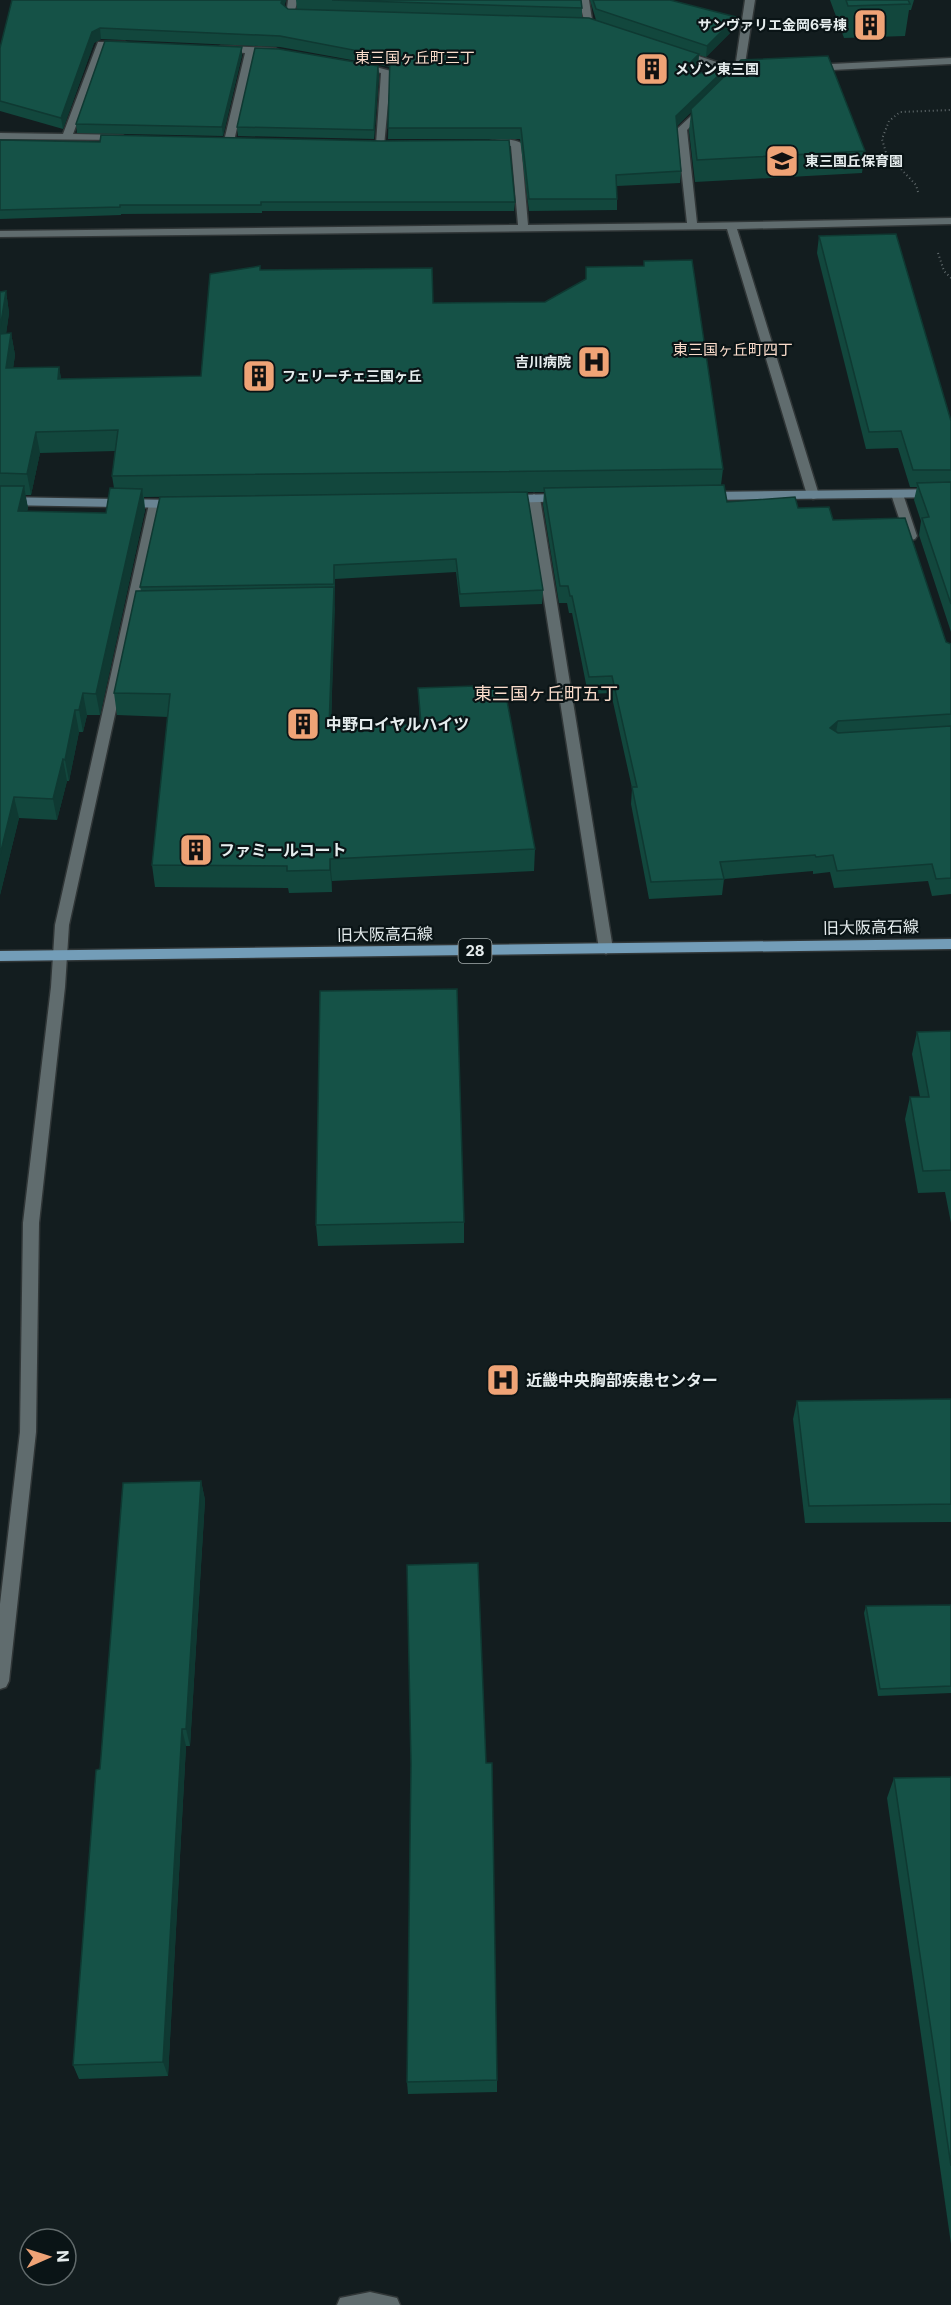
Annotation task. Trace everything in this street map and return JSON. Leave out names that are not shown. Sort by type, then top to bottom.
[{"type":"main road","name":"旧大阪高石線","points":[[0,956],[951,944]]},
{"type":"street","points":[[293,0],[289,15],[313,16]]},
{"type":"street","points":[[584,0],[590,24]]},
{"type":"street","points":[[723,89],[739,73],[750,0]]},
{"type":"street","points":[[579,24],[590,24],[601,28]]},
{"type":"street","points":[[67,137],[101,44],[135,46]]},
{"type":"street","points":[[665,48],[739,73],[762,71]]},
{"type":"street","points":[[216,49],[291,54]]},
{"type":"street","points":[[229,141],[250,51]]},
{"type":"street","points":[[798,69],[951,61]]},
{"type":"street","points":[[350,64],[386,71],[381,144]]},
{"type":"street","points":[[692,226],[682,129],[715,97]]},
{"type":"street","points":[[0,136],[137,139]]},
{"type":"street","points":[[218,141],[241,141]]},
{"type":"street","points":[[482,143],[516,143],[523,228]]},
{"type":"street","points":[[369,144],[392,144]]},
{"type":"street","points":[[0,234],[731,226],[951,221]]},
{"type":"street","points":[[731,226],[813,495]]},
{"type":"street","points":[[697,496],[951,493]]},
{"type":"street","points":[[897,494],[915,548]]},
{"type":"street","points":[[534,498],[606,949]]},
{"type":"street","points":[[499,499],[581,498]]},
{"type":"street","points":[[0,501],[190,504]]},
{"type":"street","points":[[0,1681],[28,1432],[31,1223],[62,925],[138,607],[155,504]]},
{"type":"street","points":[[347,2305],[370,2302],[390,2305]]},
{"type":"path","points":[[928,222],[915,185],[886,153],[882,139],[890,120],[900,112],[951,110]]},
{"type":"building","points":[[12,0],[282,0],[281,3],[288,9],[589,18],[699,54],[679,74],[722,72],[676,116],[681,171],[616,175],[617,199],[529,199],[521,128],[388,128],[390,57],[280,36],[100,28],[92,32],[61,118],[0,101],[0,48]]},
{"type":"building","points":[[332,0],[581,0],[582,8]]},
{"type":"building","points":[[593,0],[670,0],[736,17],[707,46],[596,9]]},
{"type":"building","points":[[846,0],[908,0],[910,4],[848,6]]},
{"type":"building","points":[[105,41],[242,47],[222,127],[76,124]]},
{"type":"building","points":[[255,48],[279,49],[378,66],[374,130],[237,127]]},
{"type":"building","points":[[828,56],[865,151],[697,160],[691,109],[741,60]]},
{"type":"building","points":[[101,135],[381,141],[509,140],[515,202],[261,202],[261,205],[120,205],[120,207],[0,210],[0,140],[100,142]]},
{"type":"building","points":[[896,234],[951,421],[951,470],[913,470],[901,431],[869,432],[819,236]]},
{"type":"building","points":[[692,260],[723,469],[112,476],[118,430],[36,432],[27,474],[0,473],[0,334],[11,333],[6,368],[59,367],[58,379],[201,376],[210,274],[260,266],[260,270],[432,268],[433,303],[545,302],[586,279],[586,267],[644,266],[644,261]]},
{"type":"building","points":[[6,291],[0,329],[0,292]]},
{"type":"building","points":[[951,482],[951,604],[922,518],[929,517],[917,483]]},
{"type":"building","points":[[724,485],[727,502],[795,497],[798,508],[829,507],[833,520],[905,518],[946,642],[951,644],[951,714],[838,721],[830,728],[838,733],[951,726],[951,878],[936,879],[932,864],[837,871],[833,855],[816,857],[815,855],[720,862],[724,879],[651,882],[632,787],[637,787],[612,676],[589,677],[572,596],[570,596],[568,586],[560,586],[544,488]]},
{"type":"building","points":[[0,486],[24,486],[18,511],[106,513],[110,488],[142,489],[96,694],[83,693],[79,710],[75,710],[65,760],[63,759],[53,799],[14,797],[0,855]]},
{"type":"building","points":[[527,492],[543,590],[460,594],[456,559],[334,565],[334,584],[140,587],[160,497]]},
{"type":"building","points":[[334,587],[329,728],[421,724],[418,688],[504,685],[535,849],[330,859],[330,870],[287,871],[287,866],[152,865],[170,694],[114,693],[136,591]]},
{"type":"building","points":[[457,989],[464,1222],[316,1225],[320,991]]},
{"type":"building","points":[[951,1031],[951,1170],[923,1171],[910,1097],[929,1097],[917,1032]]},
{"type":"building","points":[[951,1399],[951,1504],[809,1506],[797,1401]]},
{"type":"building","points":[[201,1481],[186,1729],[182,1729],[163,2062],[73,2065],[96,1770],[100,1769],[123,1483]]},
{"type":"building","points":[[478,1563],[486,1763],[492,1763],[497,2080],[407,2082],[411,1764],[407,1565]]},
{"type":"building","points":[[951,1605],[951,1686],[880,1689],[866,1606]]},
{"type":"building","points":[[951,1777],[951,2166],[894,1778]]},
{"type":"place","name":"サンヴァリエ金岡6号棟","points":[[870,25]]},
{"type":"place","name":"メゾン東三国","points":[[652,69]]},
{"type":"place","name":"東三国丘保育園","points":[[782,161]]},
{"type":"place","name":"吉川病院","points":[[594,362]]},
{"type":"place","name":"フェリーチェ三国ヶ丘","points":[[259,376]]},
{"type":"place","name":"中野ロイヤルハイツ","points":[[303,724]]},
{"type":"place","name":"ファミールコート","points":[[196,850]]},
{"type":"place","name":"近畿中央胸部疾患センター","points":[[503,1380]]},
{"type":"district","name":"東三国ヶ丘町三丁","points":[[415,58]]},
{"type":"district","name":"東三国ヶ丘町四丁","points":[[733,350]]},
{"type":"district","name":"東三国ヶ丘町五丁","points":[[546,694]]}]
